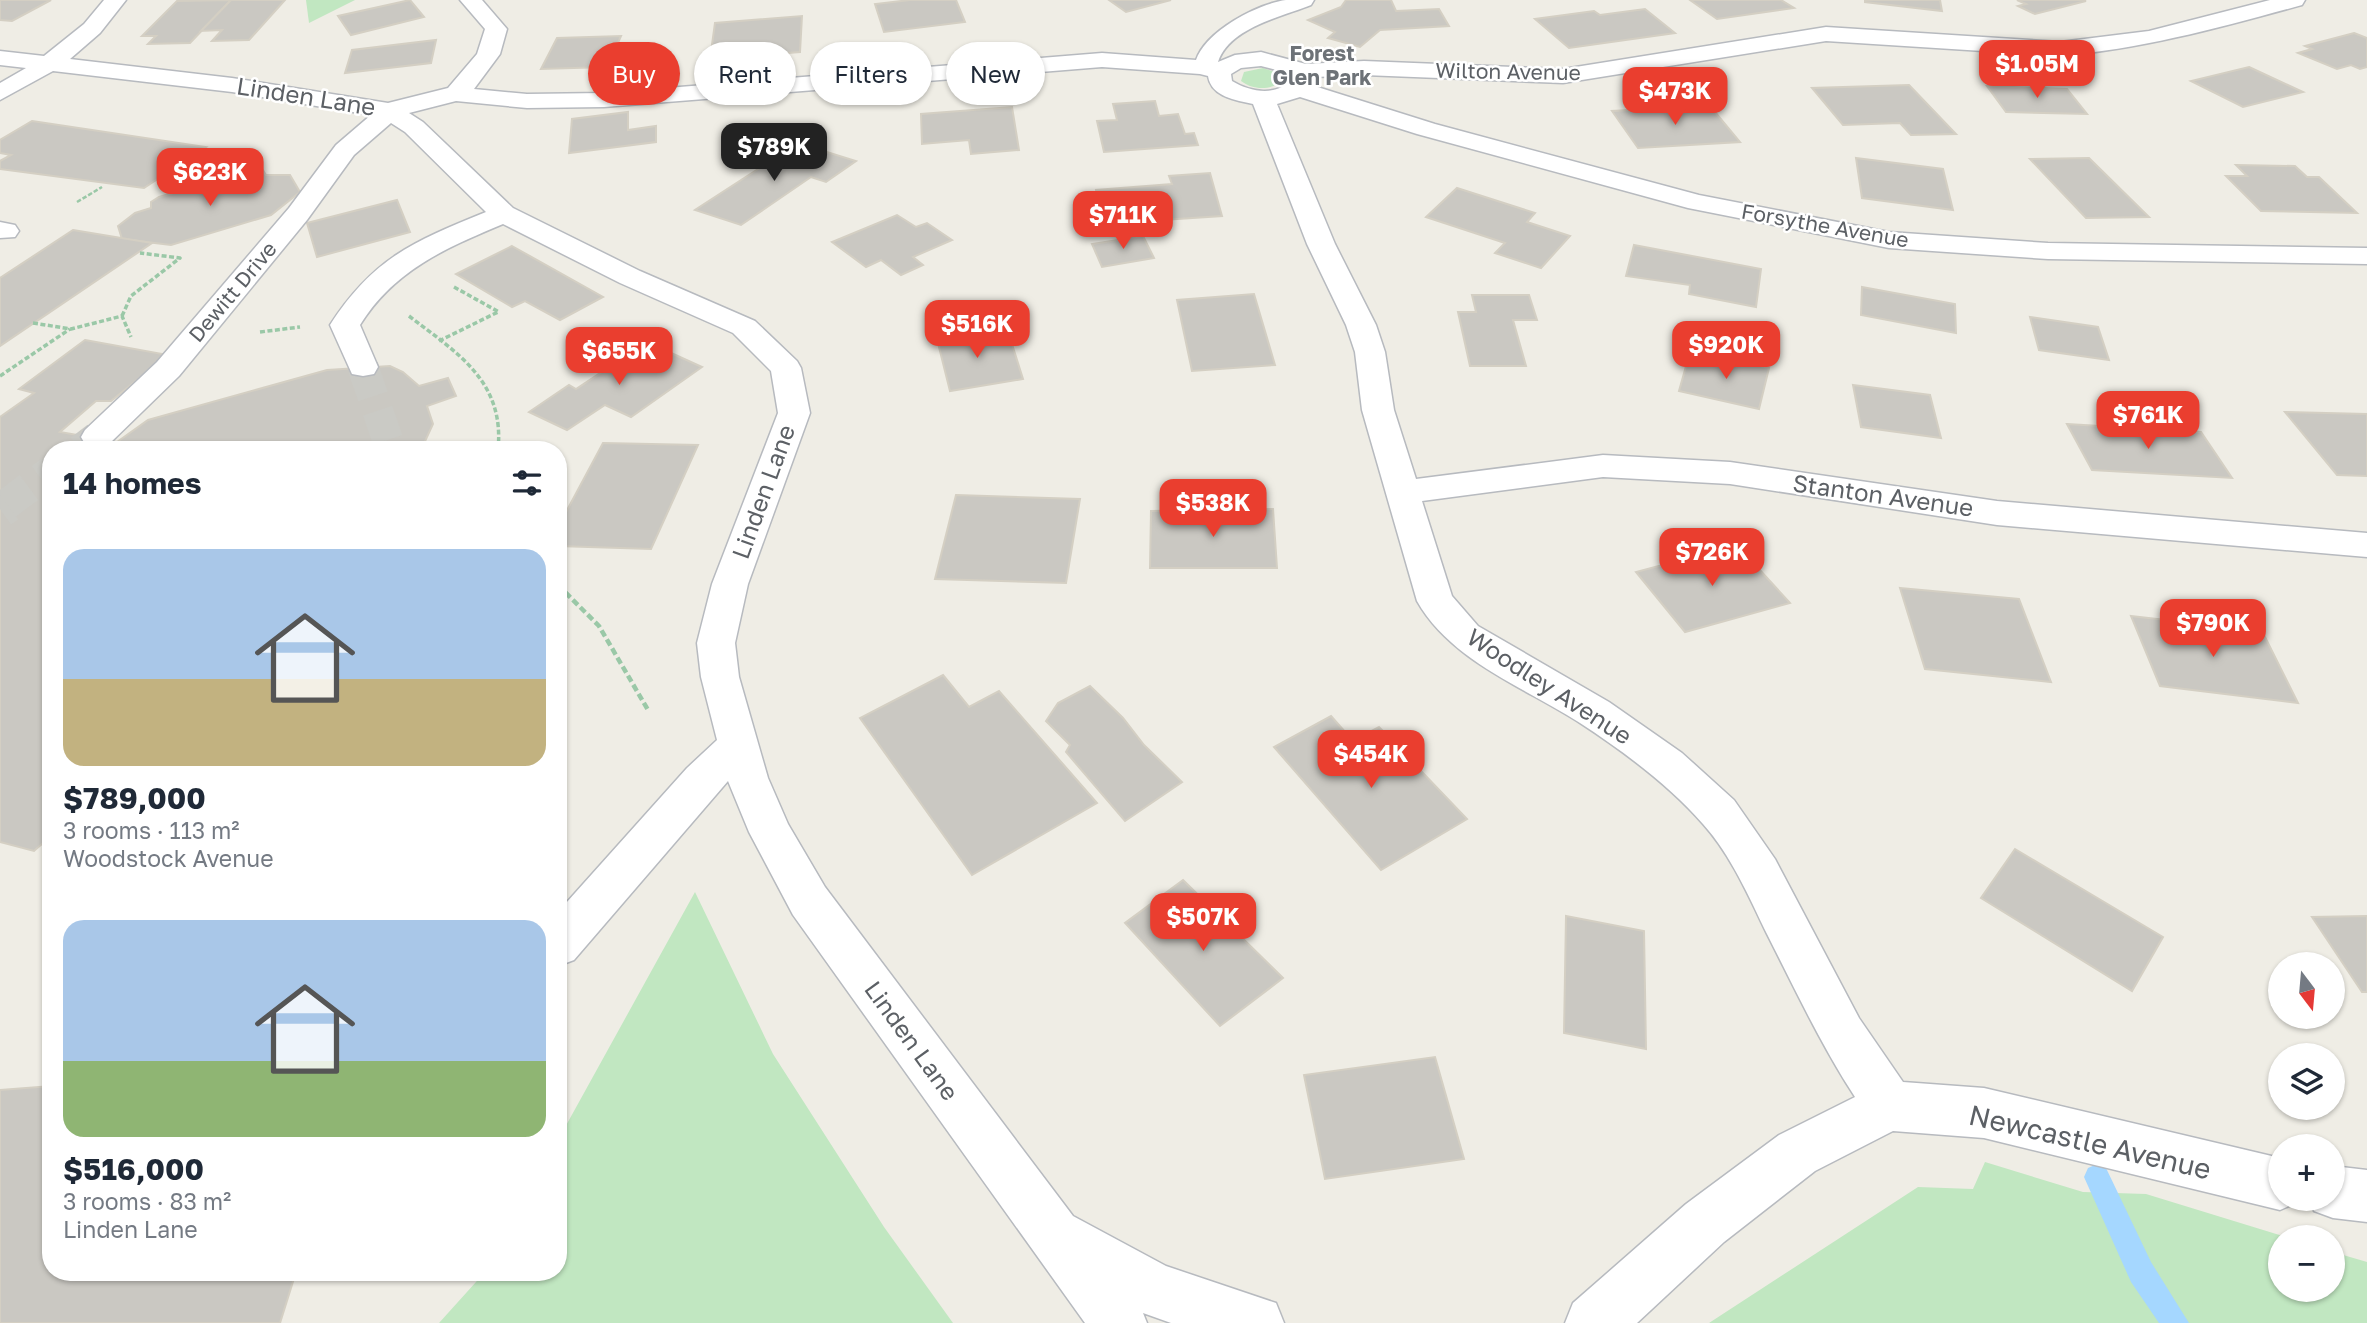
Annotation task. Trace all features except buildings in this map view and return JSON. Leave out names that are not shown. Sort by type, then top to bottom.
[{"type":"street","points":[[0,93],[88,33],[115,0]]},
{"type":"street","points":[[456,94],[472,79],[497,38],[496,26],[471,0]]},
{"type":"street","points":[[1300,80],[1263,97],[1228,90],[1212,70],[1207,54],[1219,39],[1303,0]]},
{"type":"street","name":"Wilton Avenue","points":[[1300,80],[1364,68],[1563,76],[1633,67],[1793,37],[1826,34],[2060,49],[2093,47],[2159,36],[2294,0]]},
{"type":"street","name":"Linden Lane","points":[[0,58],[232,85],[390,111],[414,127],[504,214],[619,271],[744,327],[786,368],[794,413],[730,583],[716,643],[720,677],[747,778],[770,832],[809,901],[1119,1323]]},
{"type":"street","name":"Forsythe Avenue","points":[[1212,70],[1235,62],[1261,59],[1288,63],[1300,80],[1426,129],[1684,199],[1889,240],[2048,251],[2367,256]]},
{"type":"street","points":[[390,111],[421,100],[456,94],[527,101],[604,100],[1102,60],[1212,70]]},
{"type":"street","name":"Woodley Avenue","points":[[1263,97],[1321,244],[1362,325],[1370,352],[1378,410],[1435,601],[1465,636],[1595,713],[1667,765],[1719,812],[1759,872],[1842,1034],[1890,1106]]},
{"type":"street","name":"Dewitt Drive","points":[[97,437],[175,361],[298,214],[345,150],[390,111]]},
{"type":"street","points":[[363,367],[345,325],[363,294],[410,255],[504,214]]},
{"type":"street","name":"Stanton Avenue","points":[[1401,492],[1472,485],[1603,466],[1730,473],[1997,513],[2367,545]]},
{"type":"street","points":[[567,935],[738,745]]},
{"type":"street","points":[[1593,1323],[1621,1301],[1705,1223],[1797,1153],[1890,1106]]},
{"type":"street","name":"Newcastle Avenue","points":[[1890,1106],[1984,1113],[2268,1181]]},
{"type":"street","points":[[2345,1193],[2367,1196]]},
{"type":"street","points":[[1055,1234],[1154,1290],[1256,1323]]},
{"type":"path","points":[[77,202],[102,187]]},
{"type":"path","points":[[140,253],[180,258],[131,296],[122,316],[130,337],[144,338]]},
{"type":"path","points":[[439,341],[499,312],[448,284]]},
{"type":"path","points":[[0,376],[71,329],[122,316]]},
{"type":"path","points":[[408,316],[480,374],[491,399],[499,441]]},
{"type":"path","points":[[33,323],[71,329]]},
{"type":"path","points":[[254,333],[305,326]]},
{"type":"path","points":[[567,591],[577,598],[600,629],[648,710]]},
{"type":"green space","points":[[306,0],[355,0],[309,23]]},
{"type":"green space","points":[[1263,68],[1281,74],[1283,80],[1262,88],[1241,81],[1244,72]]},
{"type":"green space","points":[[695,892],[773,1054],[884,1227],[953,1323],[439,1323],[477,1281],[567,1281],[567,1124]]},
{"type":"green space","points":[[1985,1162],[2083,1192],[2146,1194],[2268,1231],[2268,1302],[2345,1302],[2345,1256],[2367,1262],[2367,1323],[1709,1323],[1918,1187],[1973,1189]]},
{"type":"waterway","points":[[2097,1177],[2141,1272],[2175,1323]]},
{"type":"tunnel","points":[[363,367],[388,441]]},
{"type":"tunnel","points":[[92,441],[97,437]]},
{"type":"tunnel","points":[[4,506],[42,478]]},
{"type":"tunnel","points":[[0,509],[7,504]]},
{"type":"district","name":"Forest Glen Park","points":[[1322,66]]}]
